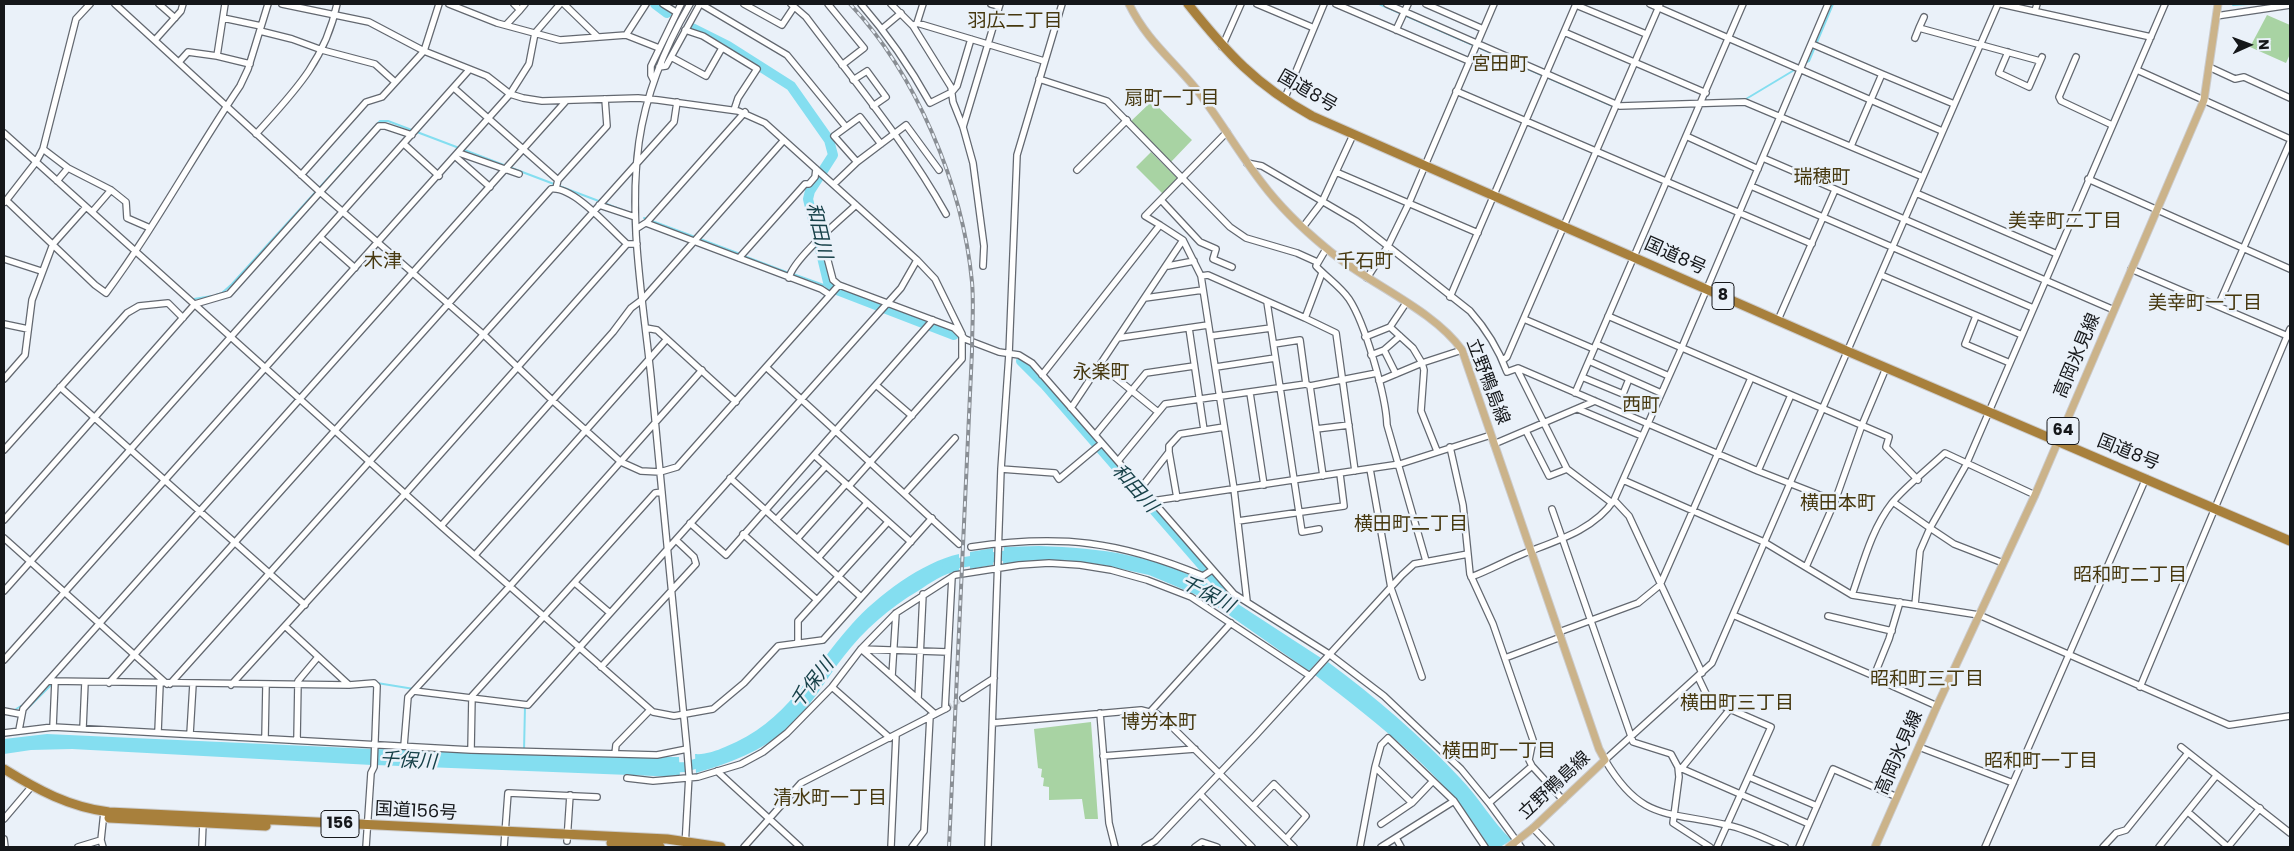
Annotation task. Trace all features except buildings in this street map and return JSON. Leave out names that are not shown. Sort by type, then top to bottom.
[{"type":"highway","name":"国道8号","points":[[1188,4],[1222,47],[1264,86],[1284,100],[1353,135],[1565,226],[1886,368],[2290,541]]},
{"type":"highway","name":"国道156号","points":[[4,769],[30,788]]},
{"type":"highway","name":"国道156号","points":[[4,776],[70,810],[203,823],[367,828]]},
{"type":"highway","name":"国道156号","points":[[104,814],[367,828],[504,839],[667,839],[685,845]]},
{"type":"highway","name":"国道156号","points":[[567,838],[616,845],[660,847]]},
{"type":"highway","name":"国道156号","points":[[672,847],[685,845],[721,847]]},
{"type":"main road","name":"立野鴨島線","points":[[1129,4],[1145,33],[1197,90],[1268,191],[1326,249],[1453,337],[1462,350],[1599,749],[1605,760],[1518,844],[1509,847]]},
{"type":"main road","name":"高岡氷見線","points":[[1875,847],[1937,706],[2035,495],[2204,100],[2218,4]]},
{"type":"street","points":[[90,4],[76,19],[43,149],[36,162],[5,202],[53,244],[95,285],[106,292],[137,251],[240,86],[250,64],[268,4]]},
{"type":"street","points":[[115,4],[377,244],[484,335],[621,462],[641,471],[660,472],[677,467],[838,286]]},
{"type":"street","points":[[159,4],[175,18]]},
{"type":"street","points":[[155,40],[181,11],[183,4]]},
{"type":"street","points":[[217,56],[225,4]]},
{"type":"street","points":[[282,4],[290,4],[369,22],[424,51],[487,76],[510,94],[542,101],[648,99],[677,102],[745,112],[766,123],[936,279],[965,339],[1009,354],[1020,355],[1032,363],[1141,488],[1210,573],[1234,594],[1247,601],[1384,696],[1461,769],[1489,803],[1518,844]]},
{"type":"street","points":[[256,134],[308,75],[322,50],[335,15],[337,4]]},
{"type":"street","points":[[301,175],[366,102],[382,96],[424,51],[439,4]]},
{"type":"street","points":[[449,4],[506,25],[560,40],[626,35],[658,48]]},
{"type":"street","points":[[514,4],[520,10]]},
{"type":"street","points":[[506,25],[525,4]]},
{"type":"street","points":[[4,660],[489,119],[510,94],[529,64],[535,33],[560,4]]},
{"type":"street","points":[[564,4],[598,38]]},
{"type":"street","points":[[626,35],[646,4]]},
{"type":"street","points":[[664,4],[676,12]]},
{"type":"street","points":[[654,81],[651,66],[658,48],[681,4]]},
{"type":"street","points":[[685,845],[689,777],[687,751],[635,217],[636,164],[648,99],[659,67],[690,4]]},
{"type":"street","points":[[659,67],[666,66],[700,4],[787,55],[846,126]]},
{"type":"street","points":[[744,4],[782,25],[792,5],[806,18],[873,106],[932,189],[946,214]]},
{"type":"street","points":[[828,4],[864,48],[842,65]]},
{"type":"street","points":[[861,4],[883,28],[911,67],[930,103],[952,92],[957,86],[971,39]]},
{"type":"street","points":[[891,4],[915,25],[948,79],[953,102],[963,127],[973,163],[984,246],[983,266]]},
{"type":"street","points":[[915,25],[923,4]]},
{"type":"street","points":[[963,127],[1000,5],[991,4]]},
{"type":"street","points":[[988,847],[1001,470],[1009,354],[1017,155],[1062,4]]},
{"type":"street","points":[[1222,47],[1241,4]]},
{"type":"street","points":[[1257,4],[1314,28]]},
{"type":"street","points":[[1284,100],[1324,4]]},
{"type":"street","points":[[1336,4],[1469,62]]},
{"type":"street","points":[[1387,4],[1616,105],[1654,107],[1746,102],[1923,178]]},
{"type":"street","points":[[1396,30],[1408,4]]},
{"type":"street","points":[[1426,4],[1483,29]]},
{"type":"street","points":[[1367,278],[1388,246],[1408,203],[1494,4]]},
{"type":"street","points":[[1450,296],[1576,4],[1646,34]]},
{"type":"street","points":[[1650,4],[1659,5],[1942,131]]},
{"type":"street","points":[[1575,393],[1743,4]]},
{"type":"street","points":[[1472,577],[1562,540],[1601,515],[1613,502],[1682,347],[1802,69],[1828,4]]},
{"type":"street","points":[[1784,847],[1728,825],[1658,812],[1633,798],[1614,777],[1605,760],[1712,663],[1942,131],[2000,4],[2151,37]]},
{"type":"street","points":[[2035,11],[2037,4]]},
{"type":"street","points":[[1915,604],[1920,550],[1930,528],[1966,464],[2165,4]]},
{"type":"street","points":[[1503,360],[1507,357],[1565,226],[1659,5]]},
{"type":"street","points":[[2216,16],[2290,6]]},
{"type":"street","points":[[883,28],[901,13]]},
{"type":"street","points":[[1915,38],[1924,17]]},
{"type":"street","points":[[223,18],[322,50],[375,64],[395,82]]},
{"type":"street","points":[[915,25],[971,39],[1044,61]]},
{"type":"street","points":[[1919,28],[2041,59],[2029,87],[1999,73],[2008,52]]},
{"type":"street","points":[[685,30],[703,36],[757,69],[738,98],[734,110]]},
{"type":"street","points":[[1564,32],[1706,93]]},
{"type":"street","points":[[1812,44],[1954,104]]},
{"type":"street","points":[[671,57],[706,76],[722,48]]},
{"type":"street","points":[[179,62],[188,52],[217,56],[250,64]]},
{"type":"street","points":[[2076,57],[2059,97],[2061,101],[2112,125]]},
{"type":"street","points":[[2209,67],[2234,80],[2244,77],[2290,98]]},
{"type":"street","points":[[4,591],[454,88],[468,70]]},
{"type":"street","points":[[2137,70],[2290,140],[2218,306]]},
{"type":"street","points":[[853,80],[867,71],[886,97],[873,106]]},
{"type":"street","points":[[1851,146],[1882,74]]},
{"type":"street","points":[[1040,79],[1101,98],[1127,120],[1230,227],[1246,238],[1297,253],[1317,262]]},
{"type":"street","points":[[454,88],[524,150],[557,183],[574,195],[627,244],[637,244]]},
{"type":"street","points":[[1456,91],[1812,244]]},
{"type":"street","points":[[109,683],[449,305],[607,126],[605,99]]},
{"type":"street","points":[[19,730],[20,714],[48,681],[566,101]]},
{"type":"street","points":[[169,684],[674,122],[677,102]]},
{"type":"street","points":[[636,229],[651,217],[745,112]]},
{"type":"street","points":[[857,162],[834,136],[846,126],[860,117],[881,144]]},
{"type":"street","points":[[1077,170],[1127,120]]},
{"type":"street","points":[[834,184],[857,162],[906,125],[940,170]]},
{"type":"street","points":[[4,520],[195,304],[229,294],[318,190],[380,126],[412,135]]},
{"type":"street","points":[[1227,132],[1145,216],[1183,240],[1201,276],[1234,489],[1247,601]]},
{"type":"street","points":[[4,134],[137,251],[441,526],[650,710],[663,716],[713,709],[744,683],[778,646],[823,640],[932,518]]},
{"type":"street","points":[[1303,227],[1322,202],[1353,135]]},
{"type":"street","points":[[1686,136],[1758,169]]},
{"type":"street","points":[[441,526],[613,332],[631,308],[643,299],[695,238],[784,140]]},
{"type":"street","points":[[404,144],[439,176]]},
{"type":"street","points":[[43,149],[68,168],[111,190],[126,202],[127,218],[150,228]]},
{"type":"street","points":[[460,152],[508,167],[518,174]]},
{"type":"street","points":[[460,152],[490,187]]},
{"type":"street","points":[[1763,158],[2114,310]]},
{"type":"street","points":[[1247,163],[1262,166],[1356,221],[1470,311],[1486,328],[1503,360],[1507,372],[1517,369],[1648,423],[1717,454],[1835,501]]},
{"type":"street","points":[[57,181],[68,168]]},
{"type":"street","points":[[739,258],[805,184],[809,184],[815,177],[817,170]]},
{"type":"street","points":[[1336,172],[1478,233]]},
{"type":"street","points":[[2088,179],[2290,269]]},
{"type":"street","points":[[1751,186],[2033,308]]},
{"type":"street","points":[[92,212],[111,190]]},
{"type":"street","points":[[1778,320],[1836,190]]},
{"type":"street","points":[[1916,193],[2057,254]]},
{"type":"street","points":[[1161,200],[1200,242],[1216,248],[1213,259],[1232,267]]},
{"type":"street","points":[[599,205],[635,217]]},
{"type":"street","points":[[789,275],[819,240],[856,205]]},
{"type":"street","points":[[4,379],[25,355],[32,300],[41,271],[53,244],[86,208]]},
{"type":"street","points":[[646,222],[695,238],[739,258],[789,275],[830,294]]},
{"type":"street","points":[[1042,375],[1160,225]]},
{"type":"street","points":[[320,237],[355,268]]},
{"type":"street","points":[[819,240],[833,280],[838,286],[954,328],[962,334]]},
{"type":"street","points":[[1071,408],[1144,298],[1168,266],[1183,240]]},
{"type":"street","points":[[231,685],[405,494],[627,244]]},
{"type":"street","points":[[1326,249],[1316,266],[1349,300],[1371,355],[1387,411],[1387,425],[1400,464],[1426,561]]},
{"type":"street","points":[[4,259],[41,271]]},
{"type":"street","points":[[416,690],[528,705],[645,576],[651,565],[676,540],[901,288],[917,260]]},
{"type":"street","points":[[1168,266],[1194,261]]},
{"type":"street","points":[[2131,269],[2289,337]]},
{"type":"street","points":[[1305,318],[1322,273]]},
{"type":"street","points":[[1201,276],[1208,275],[1336,333],[1355,471]]},
{"type":"street","points":[[1881,275],[2022,335]]},
{"type":"street","points":[[1144,298],[1203,290]]},
{"type":"street","points":[[1268,302],[1302,532],[1319,529]]},
{"type":"street","points":[[4,450],[127,313],[139,306],[168,303],[183,318]]},
{"type":"street","points":[[1364,337],[1390,327],[1406,303]]},
{"type":"street","points":[[1608,316],[1889,437],[1886,447],[1918,480]]},
{"type":"street","points":[[1976,316],[1964,344],[2010,363]]},
{"type":"street","points":[[1524,319],[1669,376]]},
{"type":"street","points":[[690,523],[726,555],[933,321]]},
{"type":"street","points":[[4,324],[28,329]]},
{"type":"street","points":[[1118,338],[1208,324]]},
{"type":"street","points":[[1390,327],[1413,348],[1422,363],[1424,370],[1421,411],[1437,451]]},
{"type":"street","points":[[646,328],[657,330],[736,402]]},
{"type":"street","points":[[1189,328],[1204,430]]},
{"type":"street","points":[[1211,336],[1271,328]]},
{"type":"street","points":[[2140,687],[2214,507],[2289,337],[2290,329]]},
{"type":"street","points":[[797,539],[912,416],[962,359],[962,334]]},
{"type":"street","points":[[1371,355],[1384,350],[1400,336]]},
{"type":"street","points":[[475,555],[667,339]]},
{"type":"street","points":[[1274,344],[1300,340],[1323,476]]},
{"type":"street","points":[[1384,350],[1396,374]]},
{"type":"street","points":[[1379,381],[1422,363],[1462,350]]},
{"type":"street","points":[[1216,367],[1275,358]]},
{"type":"street","points":[[1589,361],[1661,393]]},
{"type":"street","points":[[1100,365],[1158,412]]},
{"type":"street","points":[[1095,435],[1146,373],[1194,366]]},
{"type":"street","points":[[766,367],[959,544]]},
{"type":"street","points":[[1806,567],[1835,501],[1862,425],[1886,368]]},
{"type":"street","points":[[1517,369],[1567,469],[1629,516],[1660,585],[1684,631],[1709,700],[1771,727],[1717,847]]},
{"type":"street","points":[[404,746],[406,702],[702,370]]},
{"type":"street","points":[[1118,461],[1165,404],[1217,396],[1220,398],[1377,374]]},
{"type":"street","points":[[1582,377],[1623,394],[1629,379]]},
{"type":"street","points":[[1505,658],[1638,603],[1660,585],[1751,378]]},
{"type":"street","points":[[876,385],[912,416]]},
{"type":"street","points":[[60,387],[305,604]]},
{"type":"street","points":[[1250,393],[1264,485]]},
{"type":"street","points":[[1758,471],[1790,395]]},
{"type":"street","points":[[1494,444],[1595,401]]},
{"type":"street","points":[[1578,409],[1642,436]]},
{"type":"street","points":[[1316,429],[1348,425]]},
{"type":"street","points":[[1177,498],[1168,446],[1180,434],[1224,427]]},
{"type":"street","points":[[1526,431],[1549,476],[1567,469]]},
{"type":"street","points":[[1152,501],[1400,464],[1491,434]]},
{"type":"street","points":[[905,493],[955,438]]},
{"type":"street","points":[[1001,470],[1055,473],[1059,479],[1101,444]]},
{"type":"street","points":[[1450,446],[1463,505],[1472,577],[1505,658],[1533,740],[1529,760],[1532,766],[1563,800]]},
{"type":"street","points":[[1141,488],[1169,452]]},
{"type":"street","points":[[1852,595],[1873,536],[1893,502],[1945,453],[2035,495]]},
{"type":"street","points":[[814,455],[911,542]]},
{"type":"street","points":[[776,520],[826,466]]},
{"type":"street","points":[[1370,469],[1391,588],[1422,677]]},
{"type":"street","points":[[1238,521],[1344,506],[1340,474]]},
{"type":"street","points":[[730,478],[861,597]]},
{"type":"street","points":[[1984,847],[2146,478]]},
{"type":"street","points":[[1624,480],[1764,542],[1852,595],[1979,615],[2229,725],[2290,716]]},
{"type":"street","points":[[471,750],[472,697],[655,493],[662,492]]},
{"type":"street","points":[[1893,502],[1954,544],[2004,563]]},
{"type":"street","points":[[818,558],[867,503]]},
{"type":"street","points":[[1552,509],[1631,738],[1633,742],[1671,754],[1679,768],[1673,823],[1710,847]]},
{"type":"street","points":[[798,643],[798,621],[888,522]]},
{"type":"street","points":[[743,534],[817,600]]},
{"type":"street","points":[[4,538],[169,684]]},
{"type":"street","points":[[602,667],[696,564],[694,557],[676,540]]},
{"type":"street","points":[[971,547],[1055,541],[1116,546],[1210,573]]},
{"type":"street","points":[[1145,847],[1155,841],[1220,773],[1414,564],[1468,554]]},
{"type":"street","points":[[627,778],[653,780],[689,777],[741,764],[763,752],[787,733],[832,687],[861,649],[896,613],[952,577],[997,567],[1049,563],[1111,570],[1147,580],[1191,597],[1310,676]]},
{"type":"street","points":[[744,847],[801,784],[946,708],[952,577]]},
{"type":"street","points":[[575,583],[610,613]]},
{"type":"street","points":[[918,699],[923,594]]},
{"type":"street","points":[[1874,676],[1892,631],[1900,602]]},
{"type":"street","points":[[892,676],[896,613]]},
{"type":"street","points":[[1733,615],[1874,676],[1876,679],[1937,706]]},
{"type":"street","points":[[1828,616],[1892,631]]},
{"type":"street","points":[[1150,712],[1232,623]]},
{"type":"street","points":[[285,626],[349,685]]},
{"type":"street","points":[[861,649],[948,652]]},
{"type":"street","points":[[861,649],[918,699],[932,715],[924,831],[912,847]]},
{"type":"street","points":[[296,740],[298,681],[318,657]]},
{"type":"street","points":[[963,698],[994,678]]},
{"type":"street","points":[[48,681],[297,686],[374,684],[377,686],[374,767],[371,773],[366,847]]},
{"type":"street","points":[[53,727],[55,681]]},
{"type":"street","points":[[83,728],[85,682]]},
{"type":"street","points":[[158,732],[160,684]]},
{"type":"street","points":[[190,734],[193,684]]},
{"type":"street","points":[[265,738],[266,685]]},
{"type":"street","points":[[832,687],[893,736]]},
{"type":"street","points":[[614,754],[616,745],[650,710]]},
{"type":"street","points":[[1679,768],[1730,710]]},
{"type":"street","points":[[4,711],[20,714]]},
{"type":"street","points":[[993,723],[1100,713],[1150,712],[1166,721],[1195,748],[1294,847]]},
{"type":"street","points":[[1100,713],[1109,823],[1115,847]]},
{"type":"street","points":[[4,733],[53,727],[471,750],[657,755],[687,751]]},
{"type":"street","points":[[891,847],[893,736]]},
{"type":"street","points":[[1360,847],[1375,767],[1381,745],[1388,738],[1454,801],[1485,847]]},
{"type":"street","points":[[1919,747],[2013,783]]},
{"type":"street","points":[[2181,747],[2290,833]]},
{"type":"street","points":[[1103,756],[1195,748]]},
{"type":"street","points":[[2103,847],[2116,833],[2126,830],[2188,753]]},
{"type":"street","points":[[1489,803],[1532,766]]},
{"type":"street","points":[[1375,767],[1412,803]]},
{"type":"street","points":[[1679,768],[1809,824]]},
{"type":"street","points":[[1799,847],[1833,769],[1897,798]]},
{"type":"street","points":[[717,771],[800,847]]},
{"type":"street","points":[[2159,847],[2216,776]]},
{"type":"street","points":[[1749,777],[1817,806]]},
{"type":"street","points":[[1381,824],[1412,803],[1433,781]]},
{"type":"street","points":[[1253,806],[1274,784],[1306,816],[1286,839]]},
{"type":"street","points":[[4,819],[30,788]]},
{"type":"street","points":[[504,839],[508,793],[597,796]]},
{"type":"street","points":[[1200,794],[1252,847]]},
{"type":"street","points":[[567,838],[570,796]]},
{"type":"street","points":[[1382,847],[1454,801]]},
{"type":"street","points":[[2188,812],[2228,847],[2260,808]]},
{"type":"street","points":[[103,847],[101,840],[104,814]]},
{"type":"street","points":[[202,847],[203,823]]},
{"type":"street","points":[[1533,828],[1551,847]]},
{"type":"street","points":[[1396,838],[1401,847]]},
{"type":"street","points":[[4,839],[5,847]]},
{"type":"street","points":[[78,847],[101,840]]},
{"type":"street","points":[[1195,847],[1202,842],[1217,847]]},
{"type":"green space","points":[[2267,15],[2290,25],[2290,54],[2286,63],[2250,47]]},
{"type":"green space","points":[[1152,101],[1192,140],[1170,163],[1129,123]]},
{"type":"green space","points":[[1151,152],[1178,179],[1163,194],[1136,167]]},
{"type":"green space","points":[[1091,722],[1098,819],[1085,819],[1082,799],[1049,800],[1049,787],[1043,786],[1042,769],[1038,768],[1034,729]]},
{"type":"water","points":[[1039,546],[1107,551],[1128,555],[1149,560],[1191,575],[1212,586],[1216,585],[1236,600],[1235,602],[1321,658],[1309,671],[1206,599],[1149,575],[1080,562],[1003,564],[1004,547]]},
{"type":"water","points":[[993,548],[993,565],[970,569],[970,552]]},
{"type":"water","points":[[959,554],[959,571],[937,579],[907,598],[887,612],[860,637],[804,711],[788,728],[756,750],[732,761],[696,773],[695,754],[710,752],[747,737],[782,710],[852,624],[874,602],[915,572],[930,564]]},
{"type":"water","points":[[1328,662],[1380,703],[1445,762],[1467,785],[1512,840],[1500,847],[1489,847],[1454,797],[1411,753],[1315,675]]},
{"type":"water","points":[[47,734],[373,749],[372,765],[72,749],[31,750],[4,754],[4,739]]},
{"type":"water","points":[[376,749],[588,757],[679,757],[680,777],[375,765]]},
{"type":"waterway","name":"和田川","points":[[655,4],[667,13]]},
{"type":"waterway","points":[[1379,4],[1615,107]]},
{"type":"waterway","points":[[1804,63],[1809,61],[1833,4]]},
{"type":"waterway","points":[[2233,5],[2248,4]]},
{"type":"waterway","name":"和田川","points":[[692,28],[728,46],[791,86],[829,140],[833,155],[810,191],[808,199],[828,282],[832,288],[954,335]]},
{"type":"waterway","points":[[1732,100],[1746,99],[1796,69]]},
{"type":"waterway","points":[[216,295],[222,293],[232,284],[380,121],[388,121],[625,211]]},
{"type":"waterway","points":[[644,218],[695,237]]},
{"type":"waterway","points":[[700,239],[740,254]]},
{"type":"waterway","points":[[744,256],[789,273]]},
{"type":"waterway","points":[[793,274],[832,288]]},
{"type":"waterway","points":[[194,299],[212,296]]},
{"type":"waterway","name":"和田川","points":[[1021,361],[1045,385],[1233,601]]},
{"type":"waterway","name":"千保川","points":[[947,565],[1016,555]]},
{"type":"waterway","points":[[377,683],[414,689]]},
{"type":"waterway","points":[[13,711],[21,706],[29,707],[52,684]]},
{"type":"waterway","points":[[524,751],[525,706]]},
{"type":"waterway","name":"千保川","points":[[666,768],[685,767],[708,760]]},
{"type":"tunnel","points":[[947,708],[963,698]]},
{"type":"railway","points":[[850,4],[874,32],[896,63],[932,133],[947,170],[958,208],[967,245],[972,282],[972,351],[949,847]]},
{"type":"district","name":"羽広二丁目","points":[[1015,22]]},
{"type":"district","name":"宮田町","points":[[1500,65]]},
{"type":"district","name":"扇町一丁目","points":[[1172,99]]},
{"type":"district","name":"瑞穂町","points":[[1822,178]]},
{"type":"district","name":"美幸町二丁目","points":[[2065,222]]},
{"type":"district","name":"木津","points":[[383,262]]},
{"type":"district","name":"千石町","points":[[1365,262]]},
{"type":"district","name":"美幸町一丁目","points":[[2205,304]]},
{"type":"district","name":"永楽町","points":[[1101,373]]},
{"type":"district","name":"西町","points":[[1641,406]]},
{"type":"district","name":"横田本町","points":[[1838,504]]},
{"type":"district","name":"横田町二丁目","points":[[1411,525]]},
{"type":"district","name":"昭和町二丁目","points":[[2130,576]]},
{"type":"district","name":"昭和町三丁目","points":[[1927,680]]},
{"type":"district","name":"横田町三丁目","points":[[1737,704]]},
{"type":"district","name":"博労本町","points":[[1159,723]]},
{"type":"district","name":"横田町一丁目","points":[[1499,752]]},
{"type":"district","name":"昭和町一丁目","points":[[2041,762]]},
{"type":"district","name":"清水町一丁目","points":[[830,799]]}]
